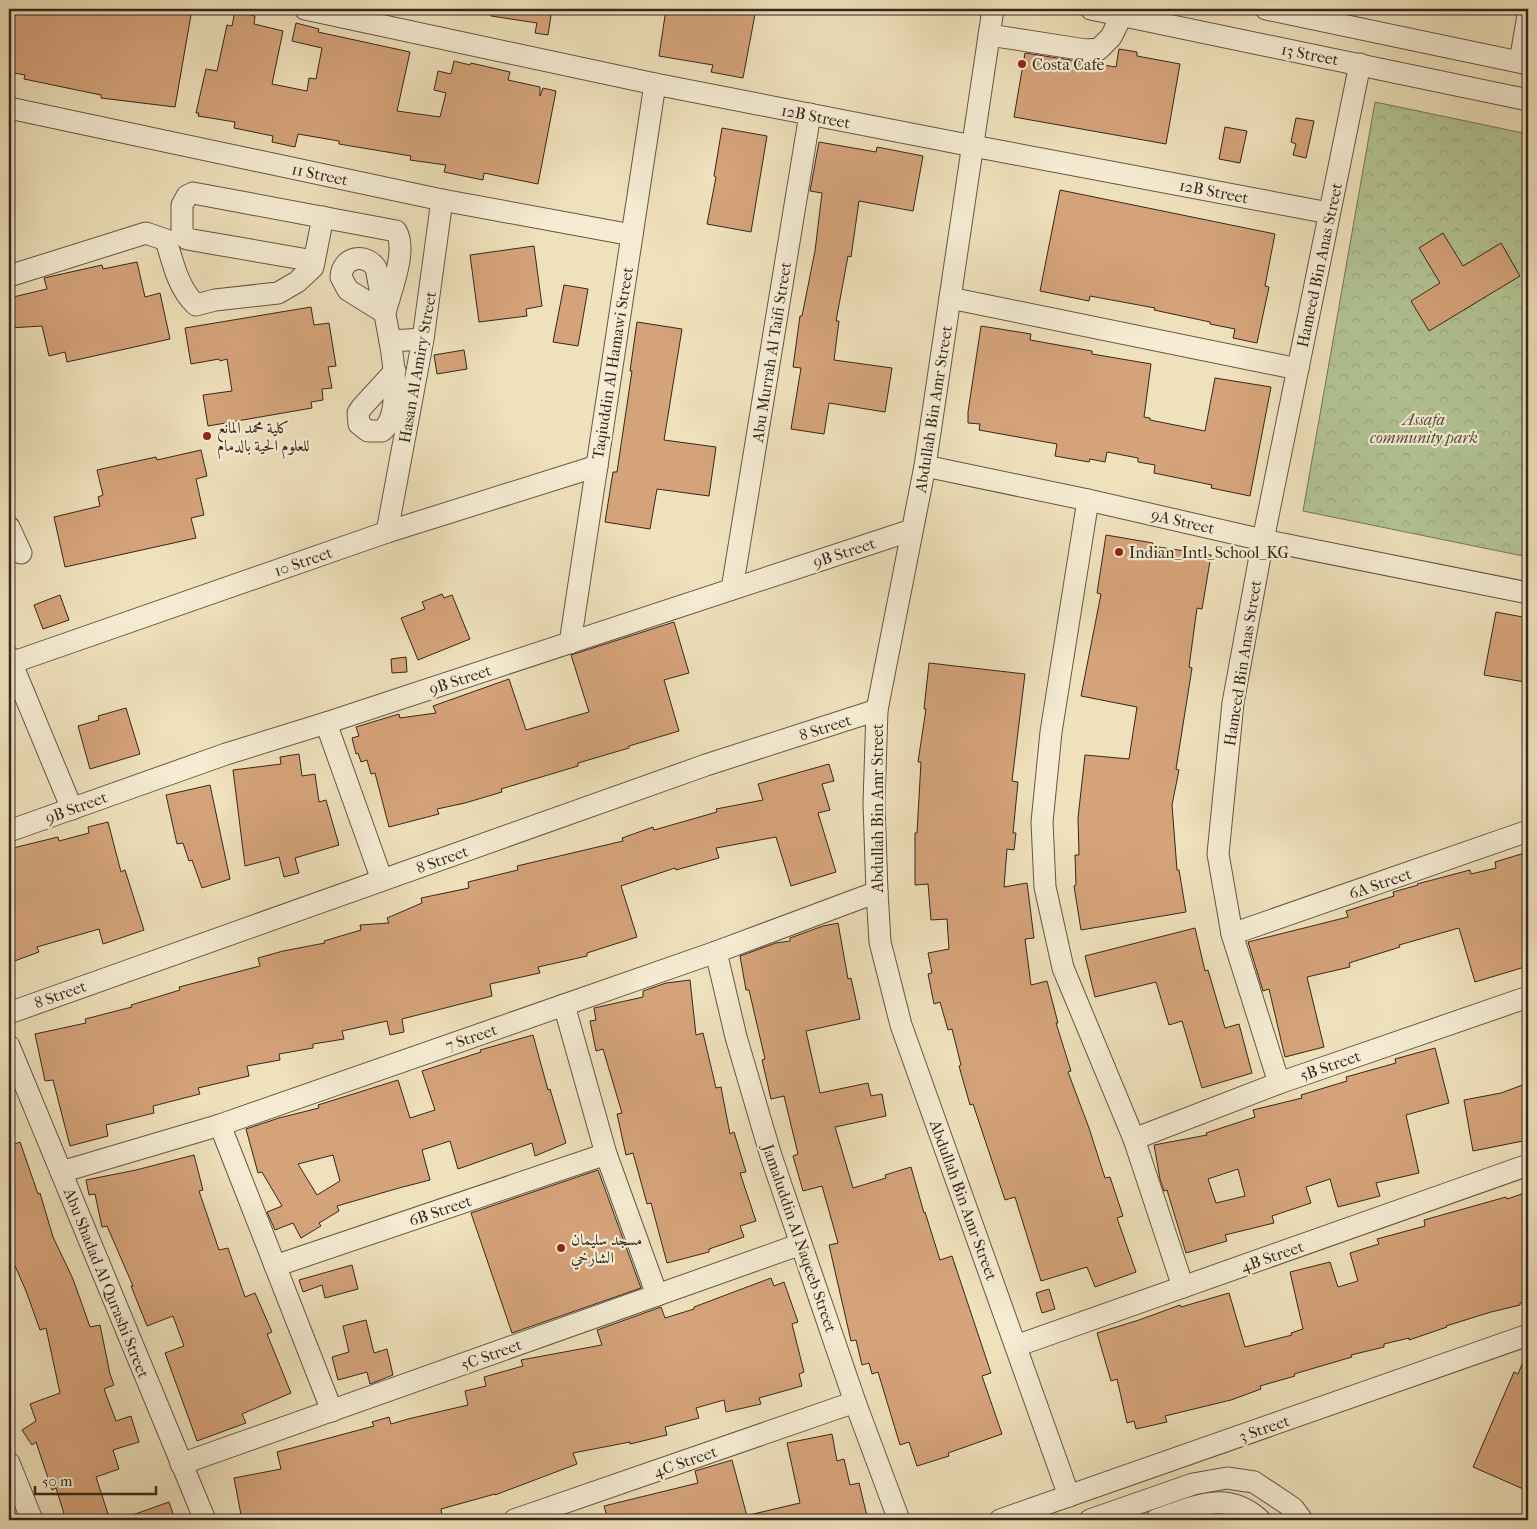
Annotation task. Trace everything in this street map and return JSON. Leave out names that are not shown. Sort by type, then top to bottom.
[{"type":"street","name":"12B Street","points":[[305,9],[345,13],[655,84],[1329,213]]},
{"type":"street","name":"Abdullah Bin Amr Street","points":[[993,9],[925,466],[877,710],[874,803],[877,892],[880,942],[901,1025],[1069,1496]]},
{"type":"street","name":"13 Street","points":[[1091,9],[1528,100]]},
{"type":"street","points":[[1266,9],[1524,63],[1528,15]]},
{"type":"street","points":[[989,36],[1086,50],[1099,50],[1112,37],[1122,15]]},
{"type":"street","name":"Hameed Bin Anas Street","points":[[1279,1083],[1232,934],[1218,854],[1233,703],[1263,540],[1360,64]]},
{"type":"street","name":"Taqiuddin Al Hamawi Street","points":[[570,642],[655,84]]},
{"type":"street","name":"11 Street","points":[[9,108],[442,200],[632,234]]},
{"type":"street","name":"Abu Murrah Al Taifi Street","points":[[732,589],[810,114]]},
{"type":"street","points":[[314,261],[188,239],[182,232],[182,205],[187,196],[193,192],[396,231],[400,237],[401,251],[385,313],[395,371]]},
{"type":"street","name":"Hasan Al Amiry Street","points":[[387,532],[423,339],[442,200]]},
{"type":"street","points":[[9,276],[146,233],[166,240],[176,272],[187,296],[196,305],[214,300],[278,293],[297,282],[313,267],[323,217]]},
{"type":"street","points":[[950,298],[1298,369]]},
{"type":"street","points":[[390,341],[423,339]]},
{"type":"street","name":"10 Street","points":[[10,660],[387,532],[597,466]]},
{"type":"street","name":"9A Street","points":[[925,466],[1088,500],[1263,540],[1528,593]]},
{"type":"street","points":[[1088,500],[1051,732],[1042,822],[1045,887],[1063,968],[1134,1139],[1183,1287]]},
{"type":"street","points":[[9,527],[21,553]]},
{"type":"street","name":"9B Street","points":[[9,831],[226,754],[326,723],[912,530]]},
{"type":"street","points":[[10,660],[72,809]]},
{"type":"street","name":"8 Street","points":[[9,1013],[706,765],[877,710]]},
{"type":"street","points":[[326,723],[382,880]]},
{"type":"street","name":"6A Street","points":[[1232,934],[1528,831]]},
{"type":"street","name":"7 Street","points":[[60,1172],[220,1125],[716,952],[877,892]]},
{"type":"street","name":"Jamaluddin Al Naqeeb Street","points":[[716,952],[736,1037],[771,1156],[899,1520]]},
{"type":"street","name":"5B Street","points":[[1134,1139],[1279,1083],[1528,997]]},
{"type":"street","points":[[564,1005],[606,1154],[657,1295]]},
{"type":"street","name":"Abu Shadad Al Qurashi Street","points":[[9,1046],[204,1520]]},
{"type":"street","points":[[220,1125],[332,1411]]},
{"type":"street","name":"6B Street","points":[[275,1266],[606,1154]]},
{"type":"street","name":"4B Street","points":[[1016,1346],[1528,1165]]},
{"type":"street","name":"5C Street","points":[[181,1464],[801,1244]]},
{"type":"street","name":"3 Street","points":[[1000,1520],[1528,1335]]},
{"type":"street","name":"4C Street","points":[[514,1520],[856,1402]]},
{"type":"street","points":[[9,1464],[14,1491],[31,1520]]},
{"type":"street","points":[[1090,1520],[1193,1484],[1227,1478],[1254,1482],[1293,1508],[1302,1520]]},
{"type":"street","points":[[1254,1482],[1259,1520]]},
{"type":"street","points":[[1156,1520],[1200,1505],[1227,1502],[1242,1508],[1259,1520]]},
{"type":"green space","name":"Assafa community park","points":[[1375,102],[1528,134],[1528,557],[1303,511]]},
{"type":"building","points":[[9,9],[192,9],[175,107],[101,98],[101,95],[24,79],[25,75],[9,72]]},
{"type":"building","points":[[492,9],[552,9],[548,35],[535,33],[537,23],[491,16]]},
{"type":"building","points":[[666,9],[756,9],[743,78],[711,72],[713,65],[659,56]]},
{"type":"building","points":[[235,11],[255,16],[254,24],[283,31],[272,84],[307,91],[309,78],[316,79],[322,48],[292,41],[296,23],[319,29],[318,32],[410,52],[397,111],[440,117],[446,93],[434,90],[438,71],[451,74],[454,61],[510,72],[508,80],[540,87],[540,96],[543,88],[556,91],[538,184],[484,173],[483,180],[444,172],[446,165],[410,160],[411,156],[339,144],[339,141],[298,134],[295,147],[272,142],[273,136],[234,128],[235,122],[198,116],[199,113],[196,113],[206,69],[217,71],[227,25],[232,26]]},
{"type":"building","points":[[1119,49],[1137,52],[1137,56],[1180,64],[1166,144],[1014,117],[1025,53],[1116,67]]},
{"type":"building","points":[[1296,118],[1314,121],[1306,158],[1293,155],[1296,144],[1291,142]]},
{"type":"building","points":[[1225,127],[1247,131],[1240,163],[1219,159]]},
{"type":"building","points":[[722,128],[767,136],[751,232],[707,224],[716,177],[714,176]]},
{"type":"building","points":[[819,142],[876,152],[877,147],[923,156],[913,211],[859,201],[851,257],[848,256],[836,321],[839,321],[834,360],[892,368],[885,412],[829,403],[824,434],[791,429],[801,368],[793,367],[800,316],[802,316],[815,251],[822,193],[810,191]]},
{"type":"building","points":[[1060,190],[1275,234],[1265,286],[1269,287],[1257,343],[1233,338],[1235,329],[1154,310],[1155,308],[1090,296],[1089,301],[1040,291]]},
{"type":"building","points":[[1443,233],[1463,266],[1501,243],[1520,276],[1429,331],[1411,301],[1440,283],[1419,248]]},
{"type":"building","points":[[534,246],[542,306],[526,309],[527,316],[479,322],[470,255]]},
{"type":"building","points":[[137,262],[145,297],[160,293],[170,339],[67,362],[65,352],[49,356],[42,326],[9,328],[9,298],[47,289],[44,278],[102,265],[103,269]]},
{"type":"building","points":[[564,285],[588,289],[578,346],[553,342]]},
{"type":"building","points":[[311,307],[314,325],[329,323],[336,366],[328,367],[332,388],[322,389],[323,400],[311,402],[312,408],[208,426],[203,395],[232,391],[227,359],[191,364],[185,328]]},
{"type":"building","points":[[637,322],[682,329],[664,440],[716,447],[709,496],[657,489],[650,529],[605,522],[613,472],[617,472],[632,371],[630,371]]},
{"type":"building","points":[[981,326],[1031,334],[1030,340],[1092,351],[1092,354],[1151,364],[1144,417],[1150,418],[1150,420],[1205,431],[1215,378],[1271,387],[1250,496],[1211,488],[1212,485],[1154,473],[1155,465],[1138,462],[1138,458],[1107,452],[1105,462],[1090,459],[1089,462],[1055,456],[1057,444],[979,430],[980,424],[968,423],[968,412]]},
{"type":"building","points":[[464,350],[467,369],[437,374],[434,355]]},
{"type":"building","points":[[201,450],[207,476],[196,479],[204,515],[191,518],[196,538],[65,567],[54,517],[100,506],[98,497],[103,495],[97,470],[156,457],[157,460]]},
{"type":"building","points":[[1106,535],[1153,543],[1152,546],[1211,555],[1202,609],[1197,608],[1189,667],[1192,668],[1176,769],[1179,770],[1172,805],[1177,870],[1179,870],[1186,912],[1081,930],[1074,886],[1076,885],[1075,855],[1079,855],[1078,818],[1085,755],[1129,759],[1137,707],[1081,696],[1101,594],[1097,593]]},
{"type":"building","points":[[442,594],[444,598],[452,595],[470,639],[418,660],[401,618],[425,609],[422,602]]},
{"type":"building","points":[[60,595],[69,620],[43,629],[34,605]]},
{"type":"building","points":[[1496,612],[1528,618],[1528,664],[1525,682],[1484,675]]},
{"type":"building","points":[[674,622],[689,673],[664,680],[679,731],[578,763],[578,766],[501,789],[502,792],[437,809],[439,814],[389,827],[375,773],[371,774],[367,760],[361,762],[358,753],[356,754],[352,738],[359,736],[356,727],[399,714],[400,718],[436,713],[433,706],[509,679],[526,730],[589,712],[571,655]]},
{"type":"building","points":[[406,657],[407,672],[392,673],[391,659]]},
{"type":"building","points":[[929,663],[1025,674],[1012,781],[1018,782],[1013,833],[1016,833],[1014,850],[1007,849],[1004,887],[1027,883],[1034,938],[1025,939],[1031,985],[1047,981],[1058,1023],[1056,1023],[1071,1071],[1068,1072],[1105,1178],[1110,1177],[1123,1216],[1117,1218],[1136,1272],[1095,1287],[1087,1267],[1041,1281],[1015,1197],[1005,1200],[973,1104],[970,1105],[959,1066],[961,1065],[952,1029],[948,1030],[940,1002],[934,1004],[928,974],[932,973],[928,953],[949,949],[947,919],[931,920],[928,884],[915,885],[915,833],[917,833],[921,762],[918,762],[926,709],[924,709]]},
{"type":"building","points":[[126,708],[140,754],[90,769],[78,726],[99,720],[98,716]]},
{"type":"building","points":[[299,754],[302,776],[315,774],[319,802],[326,800],[339,845],[295,858],[299,873],[284,877],[279,857],[245,866],[233,770],[281,764],[280,757]]},
{"type":"building","points":[[829,764],[834,781],[822,784],[830,810],[818,813],[836,872],[791,886],[776,837],[716,848],[719,858],[676,870],[675,868],[621,886],[637,937],[587,953],[587,956],[538,967],[540,973],[490,984],[492,996],[402,1019],[404,1032],[390,1035],[387,1021],[342,1031],[344,1039],[313,1044],[313,1048],[279,1054],[280,1060],[247,1066],[249,1076],[198,1088],[200,1094],[153,1106],[154,1113],[106,1125],[108,1136],[70,1146],[53,1080],[45,1081],[35,1034],[86,1023],[85,1019],[132,1007],[131,1005],[180,990],[179,987],[260,966],[258,958],[325,943],[324,941],[361,930],[360,925],[389,923],[387,918],[422,903],[421,898],[469,888],[468,882],[518,870],[517,866],[623,841],[622,838],[653,827],[654,830],[717,812],[716,809],[763,800],[758,784]]},
{"type":"building","points":[[210,785],[230,879],[202,888],[192,860],[189,861],[183,843],[177,844],[166,795]]},
{"type":"building","points":[[108,822],[121,872],[125,870],[144,930],[103,944],[99,929],[37,947],[39,952],[9,963],[9,849],[58,837],[59,841],[89,833],[88,827]]},
{"type":"building","points":[[1528,852],[1528,966],[1475,982],[1459,928],[1399,945],[1400,947],[1349,963],[1350,967],[1307,977],[1324,1047],[1285,1057],[1269,989],[1263,991],[1248,942],[1348,917],[1346,911],[1394,896],[1393,892],[1470,870],[1471,874],[1496,868],[1495,862]]},
{"type":"building","points":[[838,923],[848,979],[851,978],[860,1019],[806,1031],[820,1093],[868,1083],[871,1096],[882,1094],[886,1116],[835,1127],[853,1188],[886,1178],[885,1175],[911,1167],[940,1260],[952,1256],[991,1373],[982,1376],[1002,1434],[948,1453],[949,1456],[917,1466],[909,1442],[900,1445],[878,1372],[872,1374],[869,1363],[862,1365],[856,1340],[851,1341],[829,1245],[838,1243],[822,1186],[803,1191],[793,1156],[798,1154],[784,1096],[771,1099],[762,1060],[765,1059],[749,990],[746,990],[740,956],[776,943],[790,941],[790,938],[823,926]]},
{"type":"building","points":[[1195,928],[1205,971],[1208,970],[1225,1028],[1239,1024],[1252,1073],[1202,1088],[1182,1021],[1169,1025],[1156,982],[1095,997],[1085,956]]},
{"type":"building","points":[[690,980],[696,1035],[703,1033],[716,1088],[721,1087],[730,1134],[734,1132],[746,1172],[740,1173],[756,1221],[740,1226],[744,1237],[709,1249],[709,1252],[667,1263],[651,1203],[647,1204],[633,1153],[626,1155],[617,1114],[622,1113],[603,1049],[596,1051],[590,1021],[596,1020],[594,1008],[643,997],[643,991],[666,983]]},
{"type":"building","points":[[533,1035],[548,1090],[550,1089],[566,1143],[535,1156],[532,1143],[458,1169],[450,1141],[422,1150],[430,1180],[337,1206],[339,1211],[319,1223],[321,1226],[301,1238],[293,1223],[275,1230],[267,1212],[282,1206],[262,1172],[258,1173],[246,1129],[319,1108],[318,1105],[398,1080],[410,1118],[435,1110],[422,1071],[481,1052],[480,1050]],"holes":[[[333,1155],[340,1181],[317,1195],[298,1164]]]},
{"type":"building","points":[[1435,1048],[1449,1103],[1406,1115],[1419,1173],[1376,1183],[1380,1196],[1338,1207],[1330,1179],[1306,1187],[1311,1203],[1272,1216],[1274,1223],[1225,1235],[1227,1241],[1186,1253],[1167,1190],[1164,1191],[1160,1179],[1154,1145],[1207,1135],[1206,1133],[1255,1117],[1253,1110],[1302,1098],[1301,1095],[1347,1081],[1346,1077],[1396,1063],[1395,1059]],"holes":[[[1238,1169],[1245,1196],[1216,1203],[1208,1179]]]},
{"type":"building","points":[[1528,1083],[1528,1140],[1473,1151],[1464,1100],[1501,1093]]},
{"type":"building","points":[[20,1142],[38,1194],[40,1193],[53,1237],[73,1279],[90,1327],[100,1325],[114,1385],[104,1389],[116,1421],[131,1416],[139,1442],[113,1450],[119,1469],[96,1477],[109,1517],[100,1520],[66,1520],[56,1488],[52,1490],[36,1442],[32,1445],[22,1430],[36,1421],[30,1404],[60,1393],[46,1328],[40,1330],[9,1252],[13,1250],[9,1236],[9,1146]]},
{"type":"building","points":[[194,1155],[203,1190],[199,1191],[219,1250],[228,1248],[245,1297],[255,1293],[272,1332],[267,1334],[291,1393],[242,1414],[246,1423],[197,1441],[165,1353],[184,1346],[173,1316],[147,1326],[131,1286],[133,1286],[107,1226],[102,1227],[95,1194],[89,1195],[86,1180],[136,1170]]},
{"type":"building","name":"مسجد سليمان الشارخي","points":[[598,1170],[641,1288],[512,1333],[471,1213]]},
{"type":"building","points":[[1528,1192],[1528,1300],[1520,1303],[1520,1305],[1446,1326],[1409,1340],[1409,1338],[1384,1344],[1384,1347],[1351,1355],[1352,1357],[1260,1386],[1261,1389],[1231,1400],[1165,1416],[1167,1422],[1136,1429],[1134,1421],[1127,1423],[1117,1379],[1111,1381],[1097,1333],[1180,1305],[1181,1307],[1229,1293],[1245,1347],[1292,1335],[1291,1333],[1303,1329],[1290,1272],[1330,1262],[1338,1287],[1358,1281],[1350,1253],[1379,1244],[1377,1239],[1425,1226],[1424,1220]]},
{"type":"building","points":[[352,1265],[358,1289],[325,1298],[322,1285],[303,1292],[299,1280]]},
{"type":"building","points":[[771,1278],[774,1286],[784,1282],[798,1322],[792,1324],[804,1372],[799,1374],[802,1386],[759,1398],[761,1404],[726,1412],[724,1400],[696,1408],[699,1418],[665,1427],[667,1435],[630,1444],[630,1442],[573,1453],[577,1464],[495,1495],[441,1509],[442,1515],[414,1520],[242,1520],[234,1478],[281,1469],[277,1452],[374,1426],[372,1422],[389,1417],[391,1424],[468,1405],[465,1391],[486,1386],[484,1377],[523,1366],[521,1360],[602,1345],[597,1330],[661,1307],[665,1318],[694,1309],[694,1307]]},
{"type":"building","points":[[1049,1289],[1055,1309],[1042,1313],[1036,1293]]},
{"type":"building","points":[[366,1320],[374,1353],[387,1349],[393,1375],[370,1384],[367,1372],[338,1380],[332,1357],[349,1352],[343,1326]]},
{"type":"building","points":[[1528,1350],[1528,1491],[1473,1467],[1514,1372],[1518,1374]]},
{"type":"building","points":[[832,1434],[837,1461],[844,1459],[850,1485],[859,1483],[868,1520],[750,1520],[749,1515],[800,1503],[787,1443]]},
{"type":"building","points":[[732,1460],[748,1520],[608,1520],[604,1506],[698,1483],[695,1471]]},
{"type":"building","points":[[169,1502],[175,1520],[124,1520],[124,1518]]},
{"type":"place","name":"Costa Cafe","points":[[1022,64]]},
{"type":"place","name":"كلية محمد المانع للعلوم الحية بالدمام","points":[[207,436]]},
{"type":"place","name":"Indian_Intl_School_KG","points":[[1119,552]]},
{"type":"place","name":"مسجد سليمان الشارخي","points":[[561,1248]]}]
